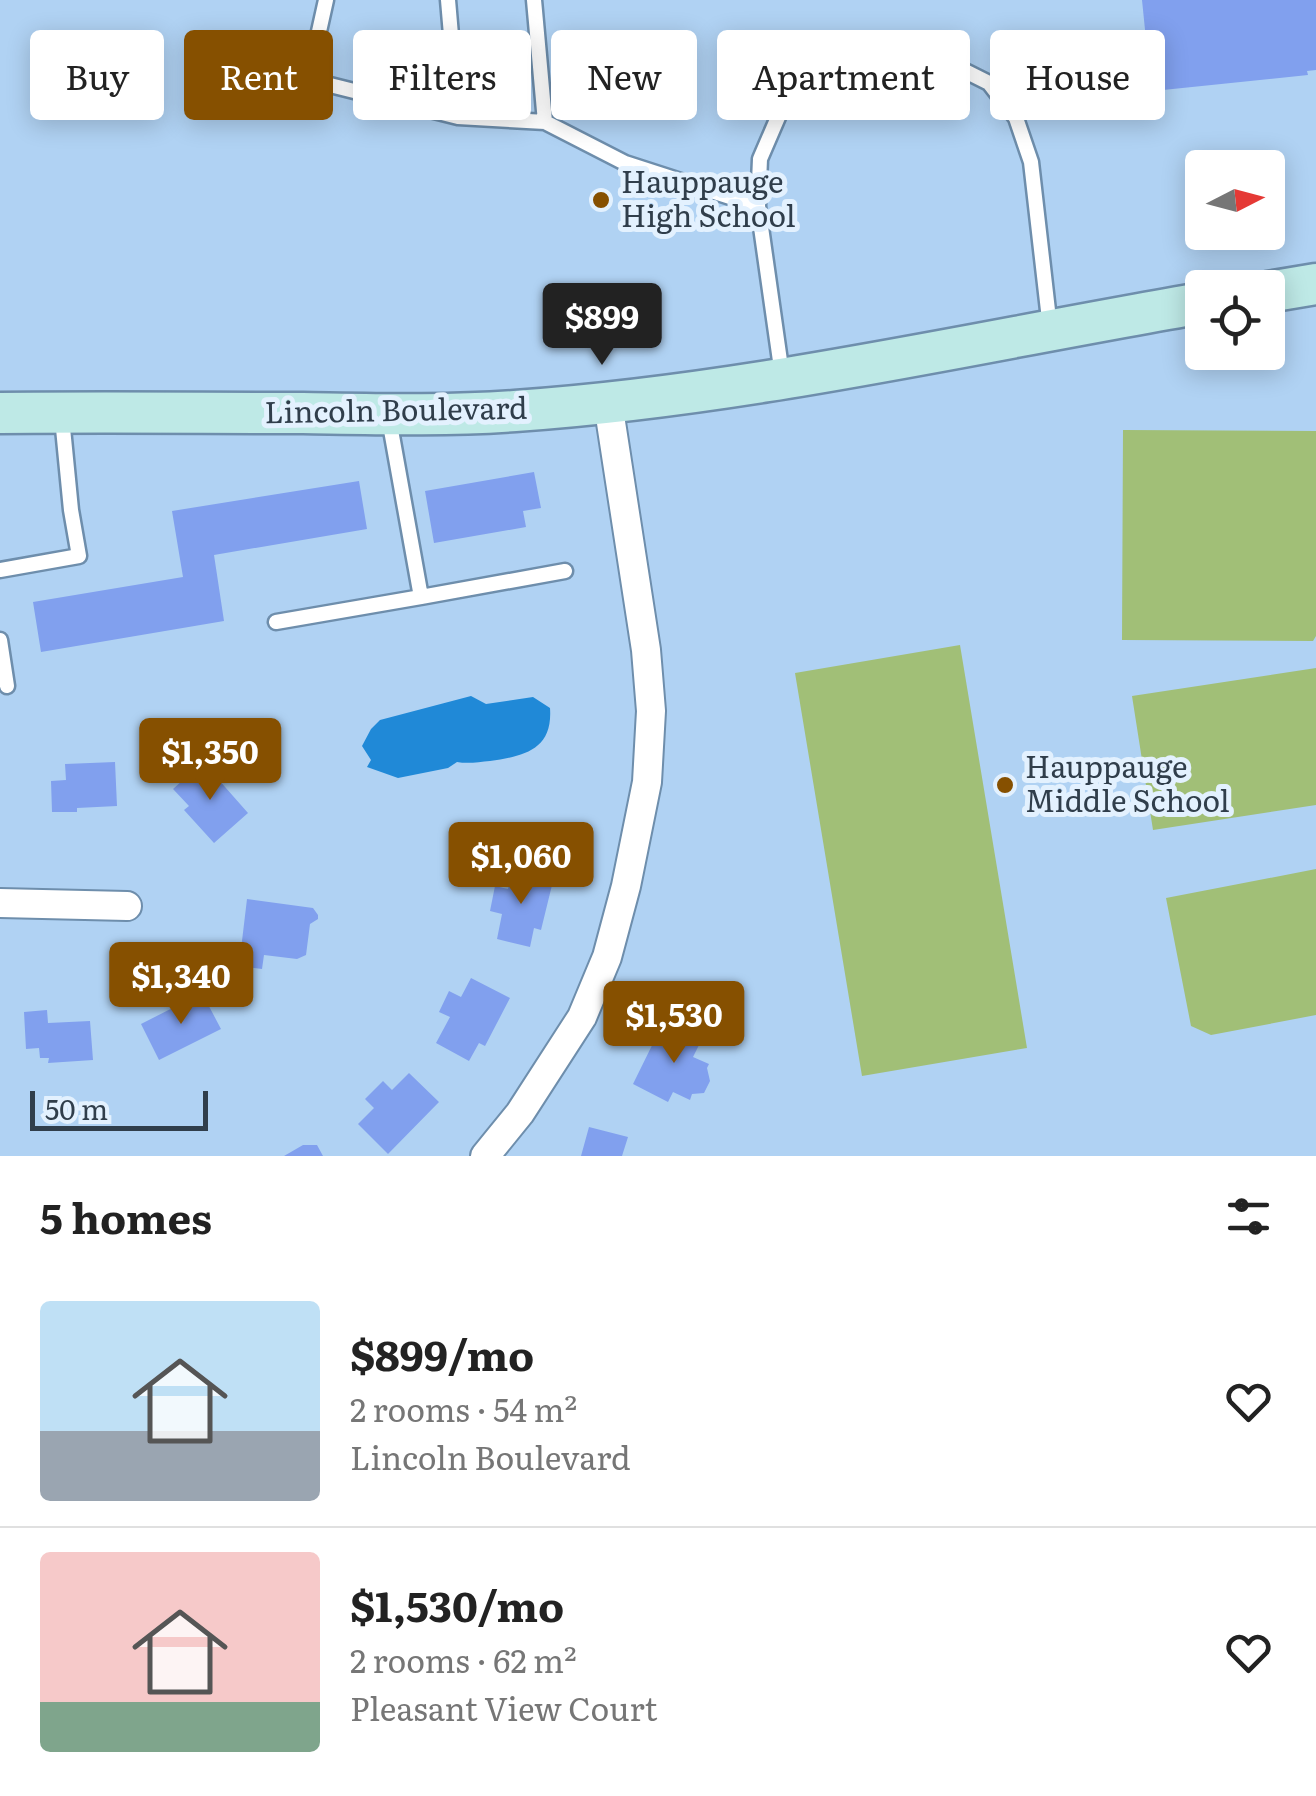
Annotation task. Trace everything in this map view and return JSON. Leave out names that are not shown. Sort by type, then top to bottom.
[{"type":"street","points":[[1285,289],[1316,284]]},
{"type":"street","name":"Lincoln Boulevard","points":[[0,413],[388,414],[512,411],[608,403],[700,393],[1185,306]]},
{"type":"street","points":[[485,1156],[520,1114],[582,1018],[607,957],[647,782],[651,711],[646,650],[608,403]]},
{"type":"street","points":[[0,902],[128,906]]},
{"type":"lane","points":[[326,0],[314,54],[326,84],[353,91]]},
{"type":"lane","points":[[448,0],[451,30]]},
{"type":"lane","points":[[534,0],[545,122]]},
{"type":"lane","points":[[783,379],[758,206],[760,159],[784,101],[838,61],[891,52],[939,58],[989,82],[1016,118],[1031,162],[1050,329]]},
{"type":"lane","points":[[516,120],[545,122],[625,163],[758,206]]},
{"type":"lane","points":[[0,570],[79,556],[61,412]]},
{"type":"lane","points":[[388,414],[421,596]]},
{"type":"lane","points":[[276,622],[565,571]]},
{"type":"lane","points":[[0,640],[7,686]]},
{"type":"green space","points":[[1123,430],[1316,431],[1313,641],[1122,640]]},
{"type":"green space","points":[[960,645],[1027,1048],[862,1076],[795,673]]},
{"type":"green space","points":[[1316,668],[1316,805],[1153,830],[1132,696]]},
{"type":"green space","points":[[1316,869],[1316,1015],[1211,1035],[1191,1026],[1166,898]]},
{"type":"water","points":[[471,696],[486,704],[533,697],[550,708],[547,733],[534,748],[502,759],[457,762],[448,768],[398,778],[367,767],[371,760],[362,746],[380,720]]},
{"type":"building","points":[[1142,0],[1316,0],[1316,70],[1307,71],[1308,75],[1165,90],[1165,30],[1145,30]]},
{"type":"building","points":[[534,472],[541,508],[523,511],[526,527],[434,543],[425,491]]},
{"type":"building","points":[[359,481],[367,529],[214,555],[224,621],[41,652],[33,602],[183,577],[172,511]]},
{"type":"building","points":[[115,762],[117,806],[52,812],[51,781],[66,780],[65,764]]},
{"type":"building","points":[[203,762],[248,813],[214,843],[184,810],[189,806],[173,789]]},
{"type":"building","points":[[513,871],[553,881],[541,930],[534,928],[530,947],[497,939],[502,914],[490,911],[495,886],[508,889]]},
{"type":"building","points":[[247,899],[313,908],[318,919],[310,924],[306,955],[297,959],[264,955],[262,969],[239,966]]},
{"type":"building","points":[[471,978],[510,998],[485,1046],[479,1043],[469,1061],[436,1043],[450,1017],[439,1012],[449,991],[461,997]]},
{"type":"building","points":[[202,993],[221,1029],[159,1060],[141,1024]]},
{"type":"building","points":[[47,1010],[48,1023],[90,1021],[93,1060],[48,1063],[49,1058],[40,1058],[39,1048],[26,1049],[24,1012]]},
{"type":"building","points":[[664,1021],[702,1039],[693,1057],[709,1064],[710,1081],[704,1093],[692,1094],[690,1100],[673,1092],[668,1102],[633,1084]]},
{"type":"building","points":[[409,1073],[439,1102],[388,1154],[358,1124],[374,1108],[365,1099],[383,1081],[392,1090]]},
{"type":"building","points":[[589,1127],[628,1137],[622,1156],[581,1156]]},
{"type":"building","points":[[303,1145],[317,1145],[323,1156],[284,1156]]},
{"type":"place","name":"Hauppauge High School","points":[[601,200]]},
{"type":"place","name":"Hauppauge Middle School","points":[[1005,785]]}]
